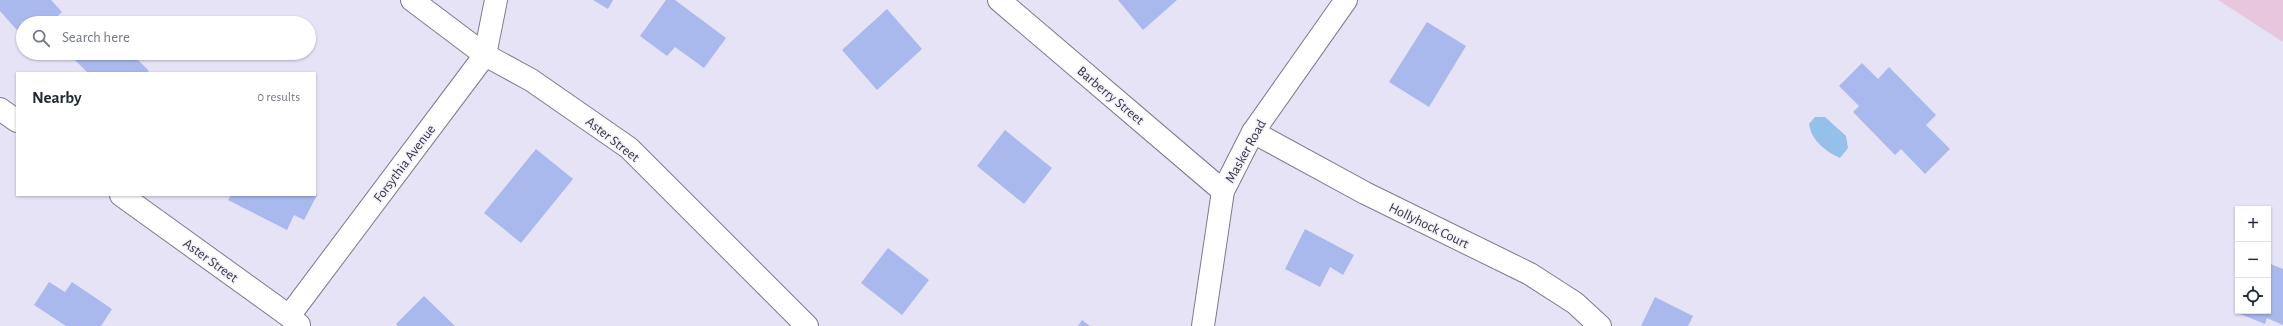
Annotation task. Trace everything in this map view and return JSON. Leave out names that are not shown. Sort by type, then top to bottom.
[{"type":"street","name":"Aster Street","points":[[412,0],[485,55],[531,80],[629,148],[807,326]]},
{"type":"street","name":"Forsythia Avenue","points":[[295,321],[485,55],[496,0]]},
{"type":"street","name":"Barberry Street","points":[[999,0],[1223,191]]},
{"type":"street","name":"Masker Road","points":[[1203,326],[1223,191],[1253,132],[1346,0]]},
{"type":"street","points":[[0,109],[16,120]]},
{"type":"street","name":"Hollyhock Court","points":[[1253,132],[1365,193],[1530,274],[1575,303],[1600,326]]},
{"type":"street","name":"Aster Street","points":[[121,196],[295,321]]},
{"type":"shaded area","points":[[2218,0],[2283,0],[2283,42]]},
{"type":"water","points":[[1815,117],[1825,117],[1846,136],[1848,148],[1840,158],[1825,149],[1816,140],[1810,130],[1809,124]]},
{"type":"building","points":[[0,0],[51,0],[62,12],[58,16],[16,16],[16,29],[0,11]]},
{"type":"building","points":[[593,0],[613,0],[608,9]]},
{"type":"building","points":[[666,0],[675,0],[726,38],[704,68],[675,47],[667,56],[640,36]]},
{"type":"building","points":[[1118,0],[1177,0],[1143,30]]},
{"type":"building","points":[[887,9],[922,49],[877,90],[842,50]]},
{"type":"building","points":[[1427,22],[1466,46],[1429,107],[1389,82]]},
{"type":"building","points":[[75,60],[138,60],[149,71],[148,72],[87,72]]},
{"type":"building","points":[[1862,63],[1878,79],[1889,67],[1936,115],[1926,125],[1950,149],[1925,174],[1901,149],[1895,155],[1853,112],[1859,106],[1839,86]]},
{"type":"building","points":[[1005,130],[1052,168],[1024,204],[977,166]]},
{"type":"building","points":[[536,149],[573,179],[521,243],[484,213]]},
{"type":"building","points":[[317,195],[304,220],[294,215],[287,230],[228,200],[230,196]]},
{"type":"building","points":[[1305,229],[1354,255],[1343,275],[1330,267],[1320,287],[1285,269]]},
{"type":"building","points":[[888,248],[929,280],[902,315],[861,283]]},
{"type":"building","points":[[2271,264],[2283,269],[2283,325],[2267,318],[2265,324],[2240,314],[2271,314]]},
{"type":"building","points":[[49,282],[65,292],[72,282],[112,309],[101,326],[66,326],[34,305]]},
{"type":"building","points":[[424,296],[455,326],[398,326],[396,324]]},
{"type":"building","points":[[1655,297],[1693,316],[1688,326],[1641,326]]},
{"type":"building","points":[[1082,320],[1090,326],[1078,326]]}]
